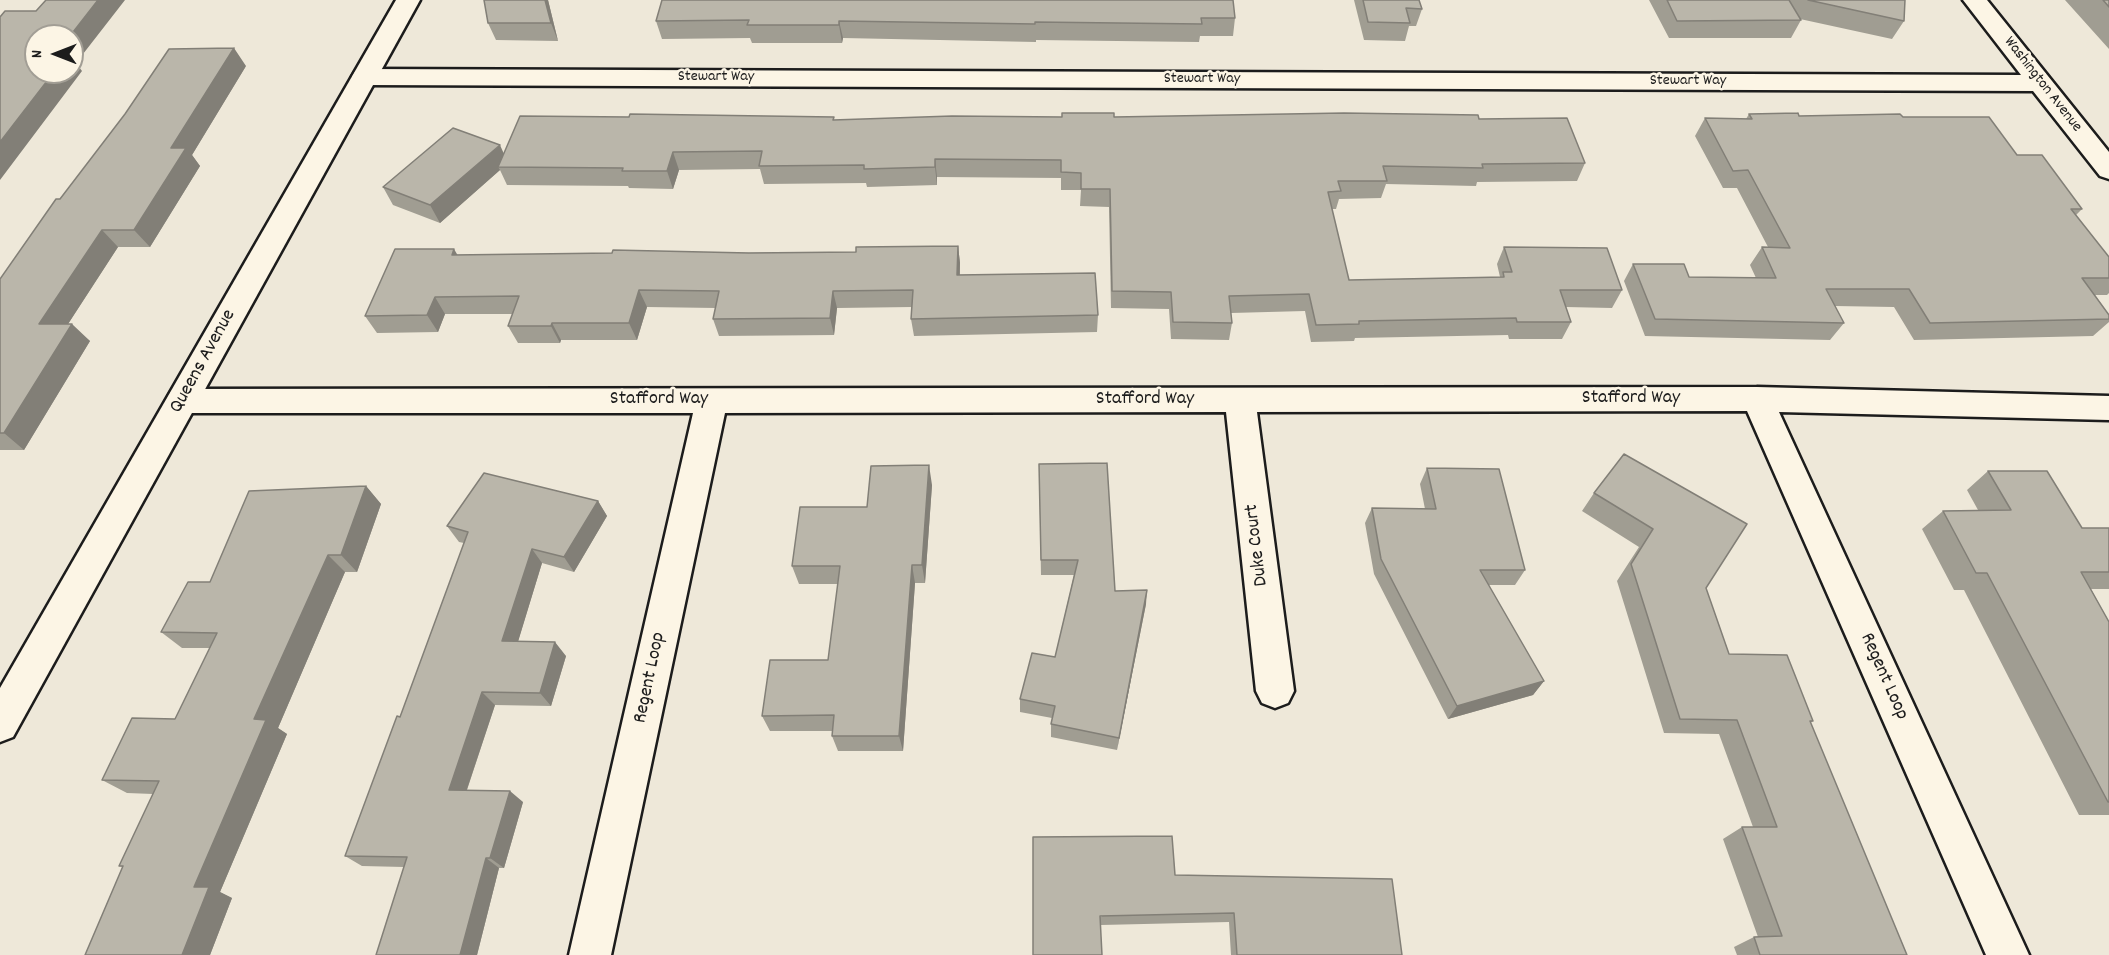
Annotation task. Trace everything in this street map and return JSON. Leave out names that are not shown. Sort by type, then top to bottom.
[{"type":"street","name":"Queens Avenue","points":[[0,724],[408,0]]},
{"type":"street","name":"Washington Avenue","points":[[1975,0],[2109,170]]},
{"type":"street","name":"Stewart Way","points":[[364,77],[2040,83]]},
{"type":"street","name":"Stafford Way","points":[[182,400],[1757,399],[2109,408]]},
{"type":"street","name":"Regent Loop","points":[[1757,399],[2008,955]]},
{"type":"street","name":"Regent Loop","points":[[590,955],[712,400]]},
{"type":"street","name":"Duke Court","points":[[1240,400],[1275,691]]},
{"type":"building","points":[[46,0],[98,0],[79,24],[24,24],[24,84],[45,84],[0,142],[0,17],[5,11],[36,11]]},
{"type":"building","points":[[484,0],[545,0],[551,23],[488,23]]},
{"type":"building","points":[[662,0],[1233,0],[1235,18],[1201,18],[1202,24],[839,21],[839,25],[747,25],[749,20],[656,21]]},
{"type":"building","points":[[1363,0],[1419,0],[1422,9],[1406,8],[1410,23],[1368,22]]},
{"type":"building","points":[[1667,0],[1789,0],[1801,20],[1677,21]]},
{"type":"building","points":[[1808,0],[1905,0],[1904,21]]},
{"type":"building","points":[[234,48],[171,148],[186,148],[134,230],[102,230],[39,324],[72,324],[4,433],[0,433],[0,279],[56,199],[60,199],[125,114],[169,49]]},
{"type":"building","points":[[1062,113],[1114,113],[1114,117],[1344,113],[1478,115],[1479,119],[1567,118],[1585,163],[1482,164],[1483,168],[1383,166],[1387,181],[1338,181],[1341,191],[1328,192],[1349,280],[1504,277],[1503,272],[1512,272],[1504,247],[1607,248],[1622,290],[1560,290],[1571,322],[1517,322],[1516,318],[1359,321],[1359,324],[1316,325],[1309,294],[1229,296],[1232,323],[1173,322],[1171,292],[1112,291],[1110,189],[1081,189],[1081,173],[1061,172],[1061,160],[935,159],[935,167],[864,169],[864,165],[759,166],[762,151],[673,152],[667,171],[622,171],[623,168],[498,167],[520,116],[629,117],[630,114],[834,117],[833,120],[952,116],[1062,117]]},
{"type":"building","points":[[1798,113],[1799,116],[1900,114],[1903,117],[1989,117],[2017,155],[2042,155],[2082,209],[2071,209],[2109,257],[2109,278],[2082,278],[2109,315],[2109,319],[1930,323],[1909,289],[1826,289],[1844,323],[1655,319],[1633,264],[1684,264],[1689,277],[1776,278],[1762,247],[1790,248],[1748,170],[1733,171],[1705,118],[1752,119],[1749,114]]},
{"type":"building","points":[[453,128],[500,145],[430,205],[383,187]]},
{"type":"building","points":[[958,246],[957,275],[1095,273],[1098,315],[911,319],[913,290],[833,291],[830,318],[713,319],[719,291],[639,290],[629,323],[552,323],[551,326],[508,326],[519,296],[435,297],[427,315],[365,316],[395,249],[454,249],[452,255],[612,253],[613,250],[749,253],[856,252],[856,247]]},
{"type":"building","points":[[1624,454],[1747,524],[1706,588],[1729,654],[1787,655],[1813,721],[1810,721],[1907,955],[1760,955],[1754,937],[1782,936],[1742,827],[1777,827],[1737,720],[1680,719],[1631,564],[1653,529],[1594,493]]},
{"type":"building","points":[[1107,463],[1115,591],[1147,590],[1119,738],[1051,724],[1055,706],[1020,699],[1032,653],[1055,657],[1078,560],[1041,560],[1039,464]]},
{"type":"building","points":[[929,465],[922,565],[912,565],[899,736],[832,736],[834,715],[762,716],[770,660],[828,660],[840,566],[792,566],[800,507],[867,507],[871,466]]},
{"type":"building","points":[[1427,468],[1499,469],[1525,570],[1480,570],[1544,681],[1457,706],[1381,559],[1372,508],[1436,509]]},
{"type":"building","points":[[1988,471],[2047,471],[2082,528],[2109,528],[2109,572],[2081,572],[2109,622],[2109,802],[1987,573],[1976,573],[1943,511],[2011,510]]},
{"type":"building","points":[[484,473],[598,501],[564,557],[532,549],[502,641],[555,642],[540,693],[482,692],[449,790],[510,791],[490,858],[486,858],[460,955],[376,955],[407,857],[345,856],[397,716],[400,717],[468,532],[447,526]]},
{"type":"building","points":[[366,486],[341,555],[328,555],[254,719],[266,720],[194,887],[209,887],[182,955],[85,955],[123,866],[119,866],[159,781],[102,780],[132,718],[175,719],[217,633],[161,632],[188,582],[210,582],[249,491]]},
{"type":"building","points":[[1172,836],[1175,875],[1392,879],[1402,955],[1237,955],[1234,913],[1100,916],[1102,955],[1033,955],[1033,837]]}]
